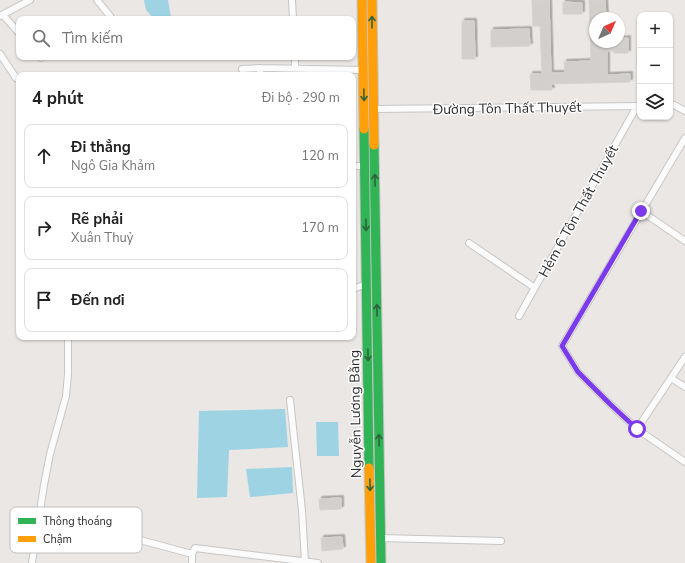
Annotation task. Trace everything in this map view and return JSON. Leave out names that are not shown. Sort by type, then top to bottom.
[{"type":"main road","name":"Nguyễn Lương Bằng","points":[[362,0],[371,563]]},
{"type":"main road","name":"Nguyễn Lương Bằng","points":[[372,0],[381,563]]},
{"type":"main road","points":[[363,43],[373,43]]},
{"type":"street","points":[[16,30],[2,15],[30,0]]},
{"type":"street","points":[[96,0],[110,16]]},
{"type":"street","points":[[292,0],[293,16]]},
{"type":"street","points":[[0,54],[16,78]]},
{"type":"street","points":[[295,60],[295,68]]},
{"type":"street","points":[[242,69],[295,68],[363,70]]},
{"type":"street","points":[[673,105],[685,111]]},
{"type":"street","name":"Đường Tôn Thất Thuyết","points":[[374,109],[637,106]]},
{"type":"street","name":"Hẻm 6 Tôn Thất Thuyết","points":[[519,316],[637,110]]},
{"type":"street","points":[[685,138],[562,346],[578,372],[610,404],[637,429],[685,462]]},
{"type":"street","points":[[678,149],[685,153]]},
{"type":"street","points":[[356,166],[365,166]]},
{"type":"street","points":[[641,211],[685,241]]},
{"type":"street","points":[[469,243],[535,288]]},
{"type":"street","points":[[356,288],[366,284]]},
{"type":"street","points":[[41,507],[50,454],[66,396],[68,374],[68,340]]},
{"type":"street","points":[[637,429],[685,357]]},
{"type":"street","points":[[671,378],[685,387]]},
{"type":"street","points":[[290,400],[302,510],[305,562]]},
{"type":"street","points":[[380,538],[501,541]]},
{"type":"street","points":[[142,541],[192,554]]},
{"type":"street","points":[[192,563],[194,548],[318,563]]},
{"type":"street","points":[[32,563],[34,553]]},
{"type":"water","points":[[144,0],[168,0],[171,16],[151,16],[146,10]]},
{"type":"water","points":[[285,409],[288,447],[229,450],[227,497],[197,498],[199,411]]},
{"type":"water","points":[[316,422],[338,422],[339,456],[317,456]]},
{"type":"water","points":[[292,467],[293,493],[250,497],[246,469]]},
{"type":"building","points":[[532,0],[549,0],[551,73],[565,73],[564,62],[591,61],[591,48],[625,48],[625,38],[628,38],[628,53],[614,53],[614,51],[607,51],[607,75],[630,74],[630,82],[551,84],[552,90],[531,90],[530,74],[542,74],[540,26],[533,26]]},
{"type":"building","points":[[589,0],[605,0],[606,12],[589,12]]},
{"type":"building","points":[[563,2],[582,3],[582,14],[563,14]]},
{"type":"building","points":[[462,21],[474,21],[475,59],[462,59]]},
{"type":"building","points":[[529,29],[530,46],[491,47],[491,30]]},
{"type":"building","points":[[341,498],[341,509],[320,510],[319,499]]},
{"type":"building","points":[[342,537],[343,549],[322,551],[321,538]]},
{"type":"traffic: fast","points":[[364,129],[369,468]]},
{"type":"traffic: fast","points":[[374,145],[381,563]]},
{"type":"traffic: slow","points":[[362,0],[364,129]]},
{"type":"traffic: slow","points":[[372,0],[374,145]]},
{"type":"traffic: slow","points":[[369,468],[371,563]]},
{"type":"route","points":[[637,429],[578,372],[562,346],[641,211]]}]
